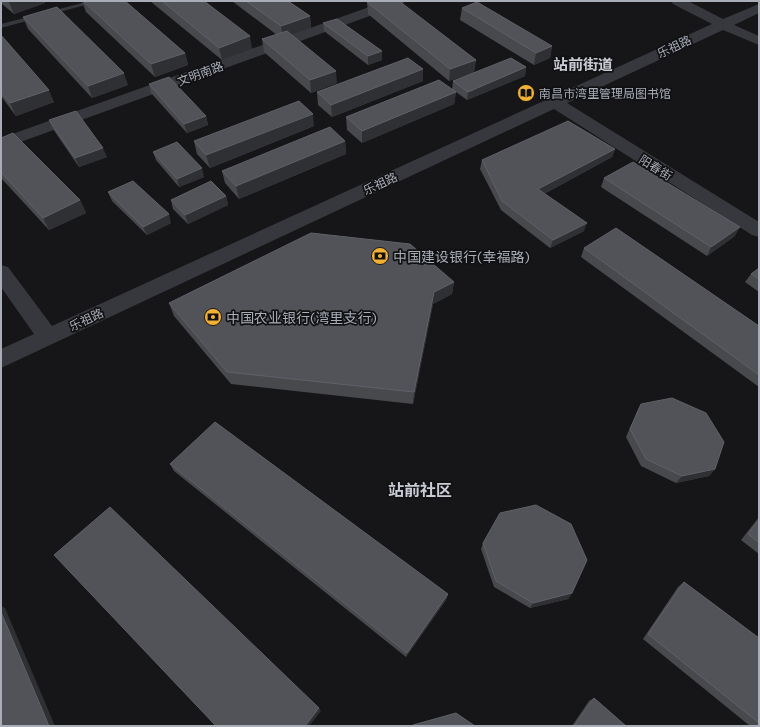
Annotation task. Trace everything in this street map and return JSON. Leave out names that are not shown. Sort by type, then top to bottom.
[{"type":"street","name":"文明南路","points":[[1,144],[398,1]]},
{"type":"street","points":[[678,1],[759,41]]},
{"type":"street","name":"乐祖路","points":[[1,359],[759,8]]},
{"type":"street","name":"阳春街","points":[[554,102],[759,231]]},
{"type":"street","points":[[1,272],[48,337]]},
{"type":"lane","points":[[1,26],[97,1]]},
{"type":"building","points":[[83,1],[125,1],[185,53],[151,64]]},
{"type":"building","points":[[162,1],[204,1],[250,36],[219,48]]},
{"type":"building","points":[[246,1],[288,1],[310,16],[281,26]]},
{"type":"building","points":[[399,1],[476,60],[450,69],[367,2]]},
{"type":"building","points":[[477,2],[552,46],[536,53],[462,8]]},
{"type":"building","points":[[57,7],[124,73],[88,86],[23,17]]},
{"type":"building","points":[[337,19],[382,51],[368,56],[323,23]]},
{"type":"building","points":[[287,31],[336,71],[310,80],[262,39]]},
{"type":"building","points":[[1,35],[49,90],[10,103],[1,92]]},
{"type":"building","points":[[408,58],[423,69],[331,105],[317,92]]},
{"type":"building","points":[[511,58],[526,67],[468,92],[453,81]]},
{"type":"building","points":[[169,77],[206,116],[184,124],[149,84]]},
{"type":"building","points":[[439,80],[456,92],[362,131],[346,117]]},
{"type":"building","points":[[299,101],[313,114],[206,155],[194,141]]},
{"type":"building","points":[[76,111],[103,148],[75,158],[49,120]]},
{"type":"building","points":[[568,121],[615,149],[538,189],[587,223],[553,240],[502,201],[482,160]]},
{"type":"building","points":[[330,127],[345,141],[236,186],[222,171]]},
{"type":"building","points":[[13,133],[80,200],[43,218],[1,172],[1,138]]},
{"type":"building","points":[[177,142],[202,168],[177,179],[153,152]]},
{"type":"building","points":[[633,162],[740,227],[711,247],[604,178]]},
{"type":"building","points":[[133,181],[169,214],[143,227],[108,192]]},
{"type":"building","points":[[211,181],[226,196],[185,215],[171,200]]},
{"type":"building","points":[[616,228],[759,326],[759,375],[584,248]]},
{"type":"building","points":[[311,233],[410,244],[454,282],[434,292],[414,392],[227,372],[169,303]]},
{"type":"building","points":[[759,268],[759,279],[751,274]]},
{"type":"building","points":[[672,398],[706,413],[724,442],[715,469],[682,476],[646,459],[630,429],[641,404]]},
{"type":"building","points":[[215,422],[448,594],[407,653],[170,464]]},
{"type":"building","points":[[536,505],[571,524],[587,560],[572,593],[533,603],[496,581],[483,543],[500,513]]},
{"type":"building","points":[[110,507],[319,708],[305,726],[216,726],[54,555]]},
{"type":"building","points":[[759,520],[759,543],[748,534]]},
{"type":"building","points":[[684,582],[759,638],[759,723],[648,634]]},
{"type":"building","points":[[1,612],[49,726],[1,726]]},
{"type":"building","points":[[594,698],[626,726],[574,726]]},
{"type":"building","points":[[456,713],[475,726],[412,726],[413,725]]},
{"type":"place","name":"南昌市湾里管理局图书馆","points":[[526,93]]},
{"type":"place","name":"中国建设银行(幸福路)","points":[[380,256]]},
{"type":"place","name":"中国农业银行(湾里支行)","points":[[213,317]]},
{"type":"district","name":"站前街道","points":[[583,64]]},
{"type":"district","name":"站前社区","points":[[420,489]]}]
